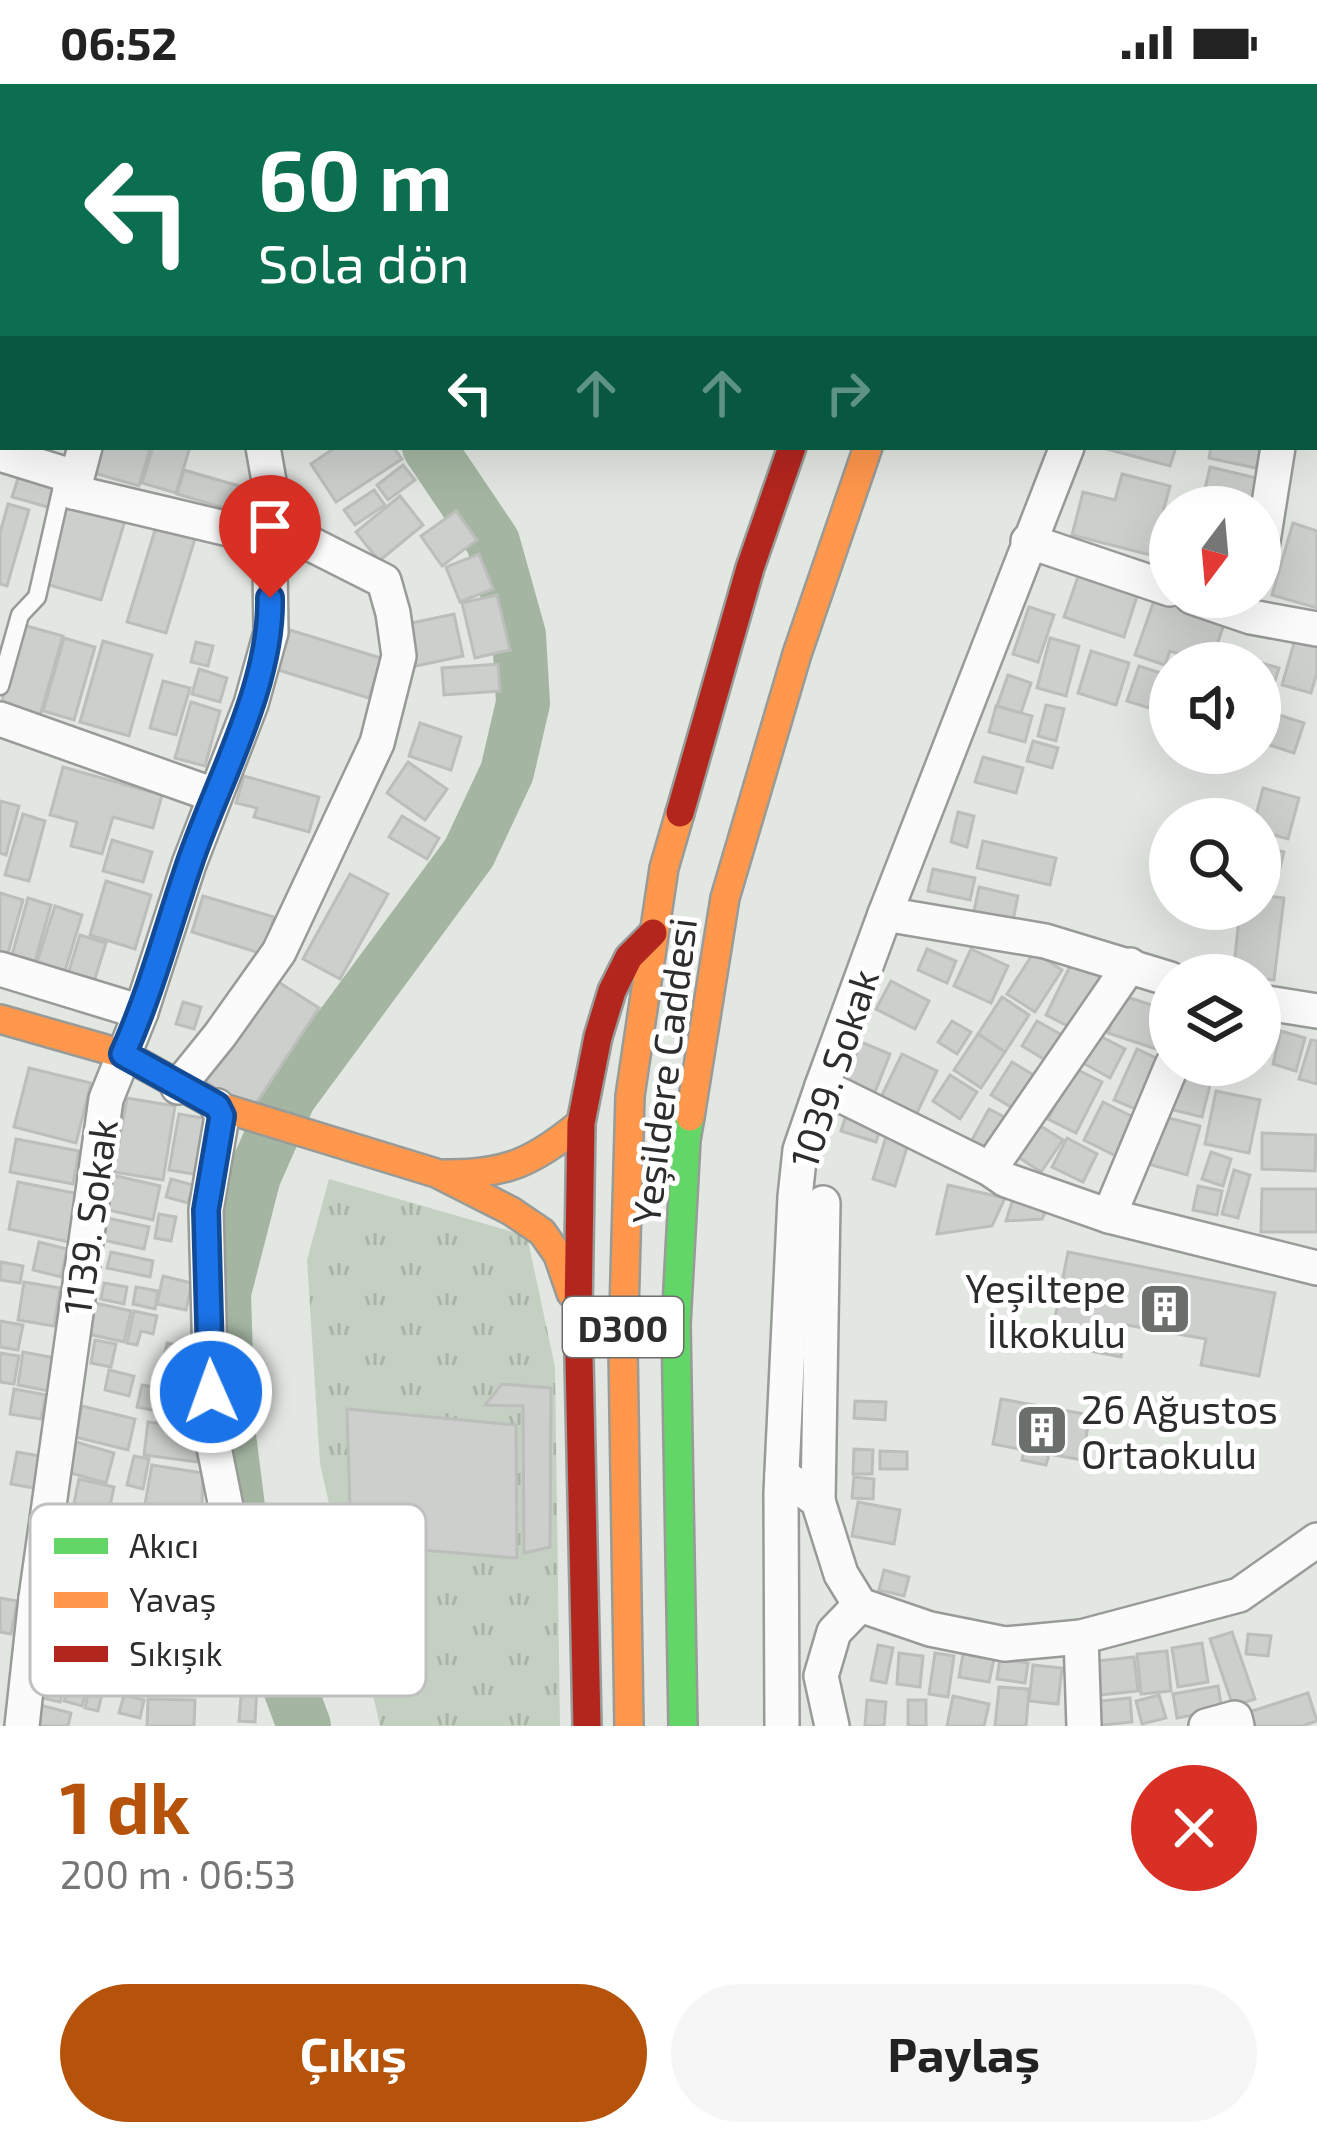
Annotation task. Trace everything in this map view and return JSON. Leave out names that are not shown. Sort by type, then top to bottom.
[{"type":"main road","points":[[756,550],[774,450]]},
{"type":"main road","name":"Yeşildere Caddesi","points":[[629,1726],[623,1348],[630,1096],[664,868],[756,550],[791,450]]},
{"type":"main road","name":"Yeşildere Caddesi","points":[[683,1726],[676,1325],[686,1140],[724,898],[797,654],[867,450]]},
{"type":"main road","points":[[587,1726],[578,1313],[581,1123],[612,991],[629,957],[655,931]]},
{"type":"main road","points":[[3,1006],[94,1019],[123,1054],[217,1106],[436,1173],[511,1211],[542,1232],[558,1255],[578,1313]]},
{"type":"main road","points":[[436,1173],[499,1172],[526,1164],[581,1123]]},
{"type":"street","name":"1139. Sokak","points":[[49,1504],[106,1099],[250,704],[271,632],[269,565],[276,533],[263,450]]},
{"type":"street","name":"1039. Sokak","points":[[782,1726],[782,1474],[800,1150],[885,914],[1065,450]]},
{"type":"street","points":[[1272,486],[1278,450]]},
{"type":"street","points":[[0,454],[74,471],[276,533],[384,581],[393,613],[399,656],[377,743],[279,952],[178,1087]]},
{"type":"street","points":[[1028,541],[1149,583]]},
{"type":"street","points":[[1281,617],[1317,629]]},
{"type":"street","points":[[0,718],[214,795]]},
{"type":"street","points":[[885,914],[1045,941],[1149,972]]},
{"type":"street","points":[[990,1169],[1130,965]]},
{"type":"street","points":[[1281,1005],[1317,1011]]},
{"type":"street","points":[[3,1006],[141,1012]]},
{"type":"street","points":[[822,1086],[1006,1180],[1109,1216],[1317,1268]]},
{"type":"street","points":[[1109,1216],[1163,1086]]},
{"type":"street","points":[[217,1106],[222,1116],[206,1210],[212,1437],[225,1504]]},
{"type":"street","points":[[823,1203],[818,1501],[841,1574],[860,1605],[930,1629],[1005,1644],[1082,1637],[1239,1594],[1317,1540]]},
{"type":"street","points":[[782,1474],[818,1501]]},
{"type":"street","points":[[832,1726],[821,1676],[834,1632],[860,1605]]},
{"type":"street","points":[[1082,1637],[1084,1726]]},
{"type":"street","name":"1139. Sokak","points":[[22,1726],[30,1653]]},
{"type":"street","points":[[1206,1726],[1235,1718],[1237,1726]]},
{"type":"lane","points":[[0,686],[20,615],[37,597],[74,471]]},
{"type":"green space","points":[[329,1179],[527,1236],[555,1367],[560,1726],[380,1726],[373,1696],[426,1696],[426,1504],[329,1504],[320,1464],[307,1260]]},
{"type":"building","points":[[101,450],[150,450],[139,486],[94,473]]},
{"type":"building","points":[[152,450],[189,450],[176,493],[142,483]]},
{"type":"building","points":[[332,450],[395,450],[402,459],[336,502],[311,464]]},
{"type":"building","points":[[1110,450],[1175,450],[1170,466]]},
{"type":"building","points":[[1210,450],[1260,450],[1256,468],[1209,458]]},
{"type":"building","points":[[403,465],[415,480],[388,500],[377,485]]},
{"type":"building","points":[[1210,467],[1261,479],[1259,486],[1206,486]]},
{"type":"building","points":[[184,470],[253,490],[245,514],[177,494]]},
{"type":"building","points":[[1122,474],[1170,486],[1149,486],[1149,555],[1072,535],[1083,492],[1115,500]]},
{"type":"building","points":[[19,475],[61,487],[55,509],[12,497]]},
{"type":"building","points":[[374,490],[385,505],[355,525],[344,510]]},
{"type":"building","points":[[400,496],[423,525],[379,561],[356,532]]},
{"type":"building","points":[[68,497],[127,514],[101,600],[42,583]]},
{"type":"building","points":[[8,504],[29,510],[7,586],[0,584],[0,533]]},
{"type":"building","points":[[456,511],[477,540],[442,566],[421,536]]},
{"type":"building","points":[[159,517],[198,529],[166,633],[127,622]]},
{"type":"building","points":[[1293,523],[1317,531],[1317,608],[1281,598],[1281,564]]},
{"type":"building","points":[[479,554],[493,589],[460,602],[446,567]]},
{"type":"building","points":[[1081,568],[1140,587],[1124,637],[1064,617]]},
{"type":"building","points":[[497,595],[510,650],[475,658],[462,603]]},
{"type":"building","points":[[1029,607],[1054,615],[1038,662],[1013,654]]},
{"type":"building","points":[[454,614],[463,656],[416,666],[407,624]]},
{"type":"building","points":[[1149,615],[1226,618],[1218,642],[1149,642],[1149,660],[1135,655]]},
{"type":"building","points":[[23,625],[63,636],[40,716],[1,705]]},
{"type":"building","points":[[290,630],[381,658],[369,698],[278,670]]},
{"type":"building","points":[[1296,636],[1317,642],[1317,673],[1311,693],[1282,685]]},
{"type":"building","points":[[64,638],[95,647],[74,720],[43,711]]},
{"type":"building","points":[[1050,638],[1079,646],[1066,696],[1037,688]]},
{"type":"building","points":[[103,641],[152,655],[129,736],[80,722]]},
{"type":"building","points":[[196,642],[213,646],[208,666],[191,662]]},
{"type":"building","points":[[1091,651],[1129,663],[1116,705],[1078,693]]},
{"type":"building","points":[[498,664],[500,691],[444,695],[442,668]]},
{"type":"building","points":[[1139,666],[1149,669],[1149,708],[1127,701]]},
{"type":"building","points":[[199,669],[227,678],[220,702],[192,694]]},
{"type":"building","points":[[1008,675],[1031,683],[1021,713],[997,706]]},
{"type":"building","points":[[163,681],[190,688],[176,735],[150,728]]},
{"type":"building","points":[[191,702],[220,711],[205,766],[175,758]]},
{"type":"building","points":[[1046,705],[1064,709],[1056,741],[1038,736]]},
{"type":"building","points":[[996,706],[1032,716],[1025,742],[989,732]]},
{"type":"building","points":[[1281,716],[1304,723],[1294,753],[1281,749]]},
{"type":"building","points":[[420,723],[461,737],[451,770],[409,756]]},
{"type":"building","points":[[1033,741],[1058,748],[1052,768],[1027,761]]},
{"type":"building","points":[[983,757],[1023,768],[1016,793],[975,782]]},
{"type":"building","points":[[408,762],[447,789],[425,820],[387,793]]},
{"type":"building","points":[[63,767],[162,795],[153,828],[113,817],[102,854],[71,846],[77,822],[50,815]]},
{"type":"building","points":[[244,776],[319,797],[309,832],[254,817],[257,808],[236,803]]},
{"type":"building","points":[[1263,788],[1299,798],[1288,839],[1281,837],[1281,798],[1260,798]]},
{"type":"building","points":[[0,801],[19,806],[6,855],[0,853]]},
{"type":"building","points":[[958,812],[974,816],[967,847],[951,842]]},
{"type":"building","points":[[23,814],[45,821],[29,881],[5,875]]},
{"type":"building","points":[[402,816],[439,838],[427,859],[389,837]]},
{"type":"building","points":[[112,840],[152,852],[143,882],[103,871]]},
{"type":"building","points":[[983,841],[1056,858],[1050,885],[977,868]]},
{"type":"building","points":[[933,869],[975,878],[970,900],[928,891]]},
{"type":"building","points":[[350,874],[388,894],[340,979],[303,959]]},
{"type":"building","points":[[106,881],[151,895],[135,949],[90,935]]},
{"type":"building","points":[[979,887],[1018,896],[1013,920],[974,911]]},
{"type":"building","points":[[0,893],[23,900],[5,964],[0,963]]},
{"type":"building","points":[[203,896],[274,917],[263,954],[192,932]]},
{"type":"building","points":[[28,898],[51,905],[35,961],[12,955]]},
{"type":"building","points":[[55,906],[82,915],[64,974],[36,965]]},
{"type":"building","points":[[1238,930],[1280,930],[1277,954],[1235,954]]},
{"type":"building","points":[[80,935],[106,943],[93,985],[67,977]]},
{"type":"building","points":[[927,949],[956,961],[947,983],[918,970]]},
{"type":"building","points":[[971,949],[1008,966],[991,1003],[954,986]]},
{"type":"building","points":[[1034,952],[1062,970],[1035,1012],[1007,994]]},
{"type":"building","points":[[1073,960],[1103,976],[1076,1030],[1046,1015]]},
{"type":"building","points":[[269,976],[319,1008],[251,1111],[201,1079]]},
{"type":"building","points":[[891,981],[929,1001],[915,1029],[876,1009]]},
{"type":"building","points":[[1121,995],[1149,1004],[1149,1047],[1108,1033]]},
{"type":"building","points":[[1002,997],[1029,1015],[1005,1052],[978,1034]]},
{"type":"building","points":[[183,1002],[201,1007],[194,1029],[176,1024]]},
{"type":"building","points":[[952,1021],[971,1032],[957,1054],[938,1042]]},
{"type":"building","points":[[1037,1021],[1062,1035],[1047,1061],[1022,1046]]},
{"type":"building","points":[[1281,1031],[1305,1038],[1296,1071],[1281,1066]]},
{"type":"building","points":[[978,1034],[1005,1052],[981,1088],[954,1070]]},
{"type":"building","points":[[1098,1035],[1125,1049],[1110,1078],[1083,1063]]},
{"type":"building","points":[[1311,1040],[1317,1041],[1317,1084],[1299,1079]]},
{"type":"building","points":[[861,1042],[890,1054],[875,1092],[845,1081]]},
{"type":"building","points":[[1137,1049],[1149,1055],[1149,1086],[1157,1086],[1145,1113],[1114,1100]]},
{"type":"building","points":[[902,1054],[937,1071],[914,1119],[879,1101]]},
{"type":"building","points":[[1012,1062],[1042,1080],[1021,1113],[991,1095]]},
{"type":"building","points":[[29,1068],[91,1083],[76,1143],[14,1127]]},
{"type":"building","points":[[1074,1068],[1102,1082],[1076,1133],[1048,1119]]},
{"type":"building","points":[[950,1075],[977,1092],[960,1119],[933,1101]]},
{"type":"building","points":[[1175,1086],[1210,1086],[1202,1117],[1169,1109]]},
{"type":"building","points":[[1216,1091],[1260,1100],[1249,1153],[1205,1144]]},
{"type":"building","points":[[127,1098],[175,1106],[163,1180],[114,1172]]},
{"type":"building","points":[[1103,1102],[1135,1118],[1116,1156],[1084,1140]]},
{"type":"building","points":[[989,1109],[1016,1123],[996,1161],[968,1147]]},
{"type":"building","points":[[847,1112],[882,1123],[876,1142],[841,1131]]},
{"type":"building","points":[[179,1114],[208,1119],[199,1175],[169,1170]]},
{"type":"building","points":[[1161,1116],[1200,1126],[1187,1175],[1148,1164]]},
{"type":"building","points":[[1036,1123],[1063,1140],[1041,1172],[1015,1155]]},
{"type":"building","points":[[1262,1133],[1316,1135],[1315,1171],[1262,1169]]},
{"type":"building","points":[[886,1137],[908,1144],[895,1186],[873,1179]]},
{"type":"building","points":[[1067,1138],[1097,1154],[1083,1182],[1052,1167]]},
{"type":"building","points":[[16,1139],[79,1151],[73,1184],[10,1172]]},
{"type":"building","points":[[1211,1152],[1231,1159],[1223,1186],[1202,1179]]},
{"type":"building","points":[[1234,1170],[1250,1175],[1238,1218],[1222,1214]]},
{"type":"building","points":[[108,1174],[160,1186],[153,1220],[100,1208]]},
{"type":"building","points":[[171,1179],[193,1185],[188,1203],[166,1197]]},
{"type":"building","points":[[18,1182],[79,1194],[69,1242],[9,1229]]},
{"type":"building","points":[[948,1185],[1005,1198],[992,1226],[937,1234]]},
{"type":"building","points":[[1198,1186],[1222,1191],[1217,1215],[1193,1210]]},
{"type":"building","points":[[1262,1189],[1317,1189],[1317,1232],[1261,1232]]},
{"type":"building","points":[[1014,1196],[1048,1207],[1042,1219],[1006,1221]]},
{"type":"building","points":[[159,1214],[176,1217],[171,1241],[155,1238]]},
{"type":"building","points":[[107,1218],[149,1227],[144,1249],[103,1240]]},
{"type":"building","points":[[39,1242],[67,1249],[61,1277],[33,1270]]},
{"type":"building","points":[[111,1252],[153,1261],[150,1277],[107,1268]]},
{"type":"building","name":"Yeşiltepe İlkokulu","points":[[1068,1252],[1275,1293],[1259,1376],[1201,1365],[1206,1339],[1127,1325],[1121,1357],[1050,1343]]},
{"type":"building","points":[[1,1262],[23,1266],[20,1283],[0,1280]]},
{"type":"building","points":[[163,1276],[192,1283],[186,1310],[157,1304]]},
{"type":"building","points":[[24,1282],[60,1288],[54,1326],[18,1320]]},
{"type":"building","points":[[104,1283],[127,1287],[124,1304],[101,1299]]},
{"type":"building","points":[[136,1287],[158,1291],[155,1309],[133,1304]]},
{"type":"building","points":[[95,1303],[131,1311],[124,1342],[88,1334]]},
{"type":"building","points":[[134,1311],[157,1316],[153,1334],[141,1331],[137,1345],[127,1343]]},
{"type":"building","points":[[0,1321],[23,1325],[18,1350],[0,1347]]},
{"type":"building","points":[[95,1340],[116,1344],[111,1367],[91,1363]]},
{"type":"building","points":[[167,1343],[195,1349],[192,1365],[164,1358]]},
{"type":"building","points":[[23,1352],[55,1358],[49,1391],[18,1385]]},
{"type":"building","points":[[0,1353],[19,1356],[14,1384],[0,1382]]},
{"type":"building","points":[[109,1370],[134,1376],[129,1396],[105,1390]]},
{"type":"building","points":[[502,1384],[551,1388],[550,1547],[524,1553],[523,1406],[485,1405]]},
{"type":"building","points":[[142,1385],[168,1390],[163,1412],[137,1407]]},
{"type":"building","points":[[14,1389],[46,1395],[41,1419],[10,1414]]},
{"type":"building","name":"26 Ağustos Ortaokulu","points":[[1001,1399],[1090,1415],[1082,1460],[1049,1454],[1046,1465],[1022,1460],[1024,1450],[993,1444]]},
{"type":"building","points":[[855,1401],[886,1402],[885,1420],[854,1418]]},
{"type":"building","points":[[82,1406],[135,1419],[128,1450],[75,1437]]},
{"type":"building","points":[[347,1409],[516,1425],[517,1558],[426,1550],[426,1504],[350,1504]]},
{"type":"building","points":[[148,1422],[194,1428],[198,1462],[144,1455]]},
{"type":"building","points":[[76,1442],[114,1453],[106,1483],[67,1472]]},
{"type":"building","points":[[854,1449],[873,1450],[872,1474],[853,1474]]},
{"type":"building","points":[[880,1451],[907,1452],[907,1469],[880,1469]]},
{"type":"building","points":[[17,1452],[40,1456],[34,1488],[11,1484]]},
{"type":"building","points":[[134,1456],[149,1459],[143,1489],[127,1485]]},
{"type":"building","points":[[152,1465],[203,1473],[202,1504],[145,1504]]},
{"type":"building","points":[[854,1477],[874,1479],[873,1499],[852,1498]]},
{"type":"building","points":[[79,1479],[114,1487],[110,1504],[74,1503]]},
{"type":"building","points":[[858,1502],[900,1510],[894,1544],[852,1536]]},
{"type":"building","points":[[884,1570],[909,1577],[904,1596],[879,1590]]},
{"type":"building","points":[[0,1598],[17,1601],[11,1634],[0,1632]]},
{"type":"building","points":[[1232,1632],[1255,1699],[1233,1706],[1210,1639]]},
{"type":"building","points":[[1248,1634],[1271,1636],[1268,1656],[1246,1654]]},
{"type":"building","points":[[1202,1643],[1208,1682],[1178,1687],[1172,1648]]},
{"type":"building","points":[[878,1645],[893,1648],[886,1683],[871,1680]]},
{"type":"building","points":[[1167,1651],[1171,1691],[1141,1694],[1137,1654]]},
{"type":"building","points":[[899,1653],[923,1656],[920,1687],[897,1684]]},
{"type":"building","points":[[935,1653],[954,1656],[948,1697],[929,1694]]},
{"type":"building","points":[[963,1654],[994,1659],[989,1682],[959,1677]]},
{"type":"building","points":[[1134,1657],[1138,1691],[1091,1696],[1087,1662]]},
{"type":"building","points":[[1000,1658],[1028,1663],[1025,1683],[997,1679]]},
{"type":"building","points":[[1033,1665],[1062,1668],[1058,1704],[1029,1701]]},
{"type":"building","points":[[1218,1686],[1222,1710],[1177,1718],[1173,1694]]},
{"type":"building","points":[[999,1687],[1029,1689],[1026,1726],[995,1726]]},
{"type":"building","points":[[1308,1693],[1317,1721],[1302,1726],[1247,1726],[1243,1714]]},
{"type":"building","points":[[1159,1695],[1166,1718],[1142,1724],[1136,1701]]},
{"type":"building","points":[[65,1696],[85,1696],[82,1706],[64,1701]]},
{"type":"building","points":[[88,1696],[102,1696],[98,1711],[85,1708]]},
{"type":"building","points":[[124,1696],[144,1700],[140,1718],[119,1713]]},
{"type":"building","points":[[241,1696],[256,1696],[255,1722],[239,1721]]},
{"type":"building","points":[[953,1696],[989,1704],[984,1726],[947,1726]]},
{"type":"building","points":[[1130,1698],[1132,1722],[1093,1726],[1091,1702]]},
{"type":"building","points":[[148,1699],[195,1700],[194,1726],[147,1726]]},
{"type":"building","points":[[867,1700],[886,1702],[884,1726],[865,1726]]},
{"type":"building","points":[[908,1700],[926,1700],[926,1726],[908,1726]]},
{"type":"building","points":[[36,1704],[71,1713],[68,1726],[30,1726]]},
{"type":"waterway","points":[[238,1504],[228,1428],[224,1293],[254,1176],[289,1097],[469,853],[507,772],[523,703],[519,635],[493,542],[431,450]]},
{"type":"waterway","points":[[293,1696],[304,1726]]},
{"type":"traffic: fast","points":[[683,1726],[676,1325],[690,1117]]},
{"type":"traffic: slow","points":[[690,1117],[725,898],[797,654],[867,450]]},
{"type":"traffic: slow","points":[[629,1726],[623,1348],[630,1096],[664,868],[680,813]]},
{"type":"traffic: slow","points":[[0,1019],[123,1054],[217,1106],[436,1173],[542,1232],[558,1255],[571,1293]]},
{"type":"traffic: slow","points":[[445,1174],[486,1172],[519,1163],[581,1123]]},
{"type":"traffic: jam","points":[[680,813],[750,568],[791,450]]},
{"type":"traffic: jam","points":[[587,1726],[578,1313],[581,1123],[612,991],[629,957],[653,933]]},
{"type":"place","name":"Yeşiltepe İlkokulu","points":[[1165,1309]]},
{"type":"place","name":"26 Ağustos Ortaokulu","points":[[1042,1430]]},
{"type":"route","points":[[211,1392],[206,1210],[222,1116],[217,1106],[123,1054],[250,704],[271,632],[270,598]]}]
